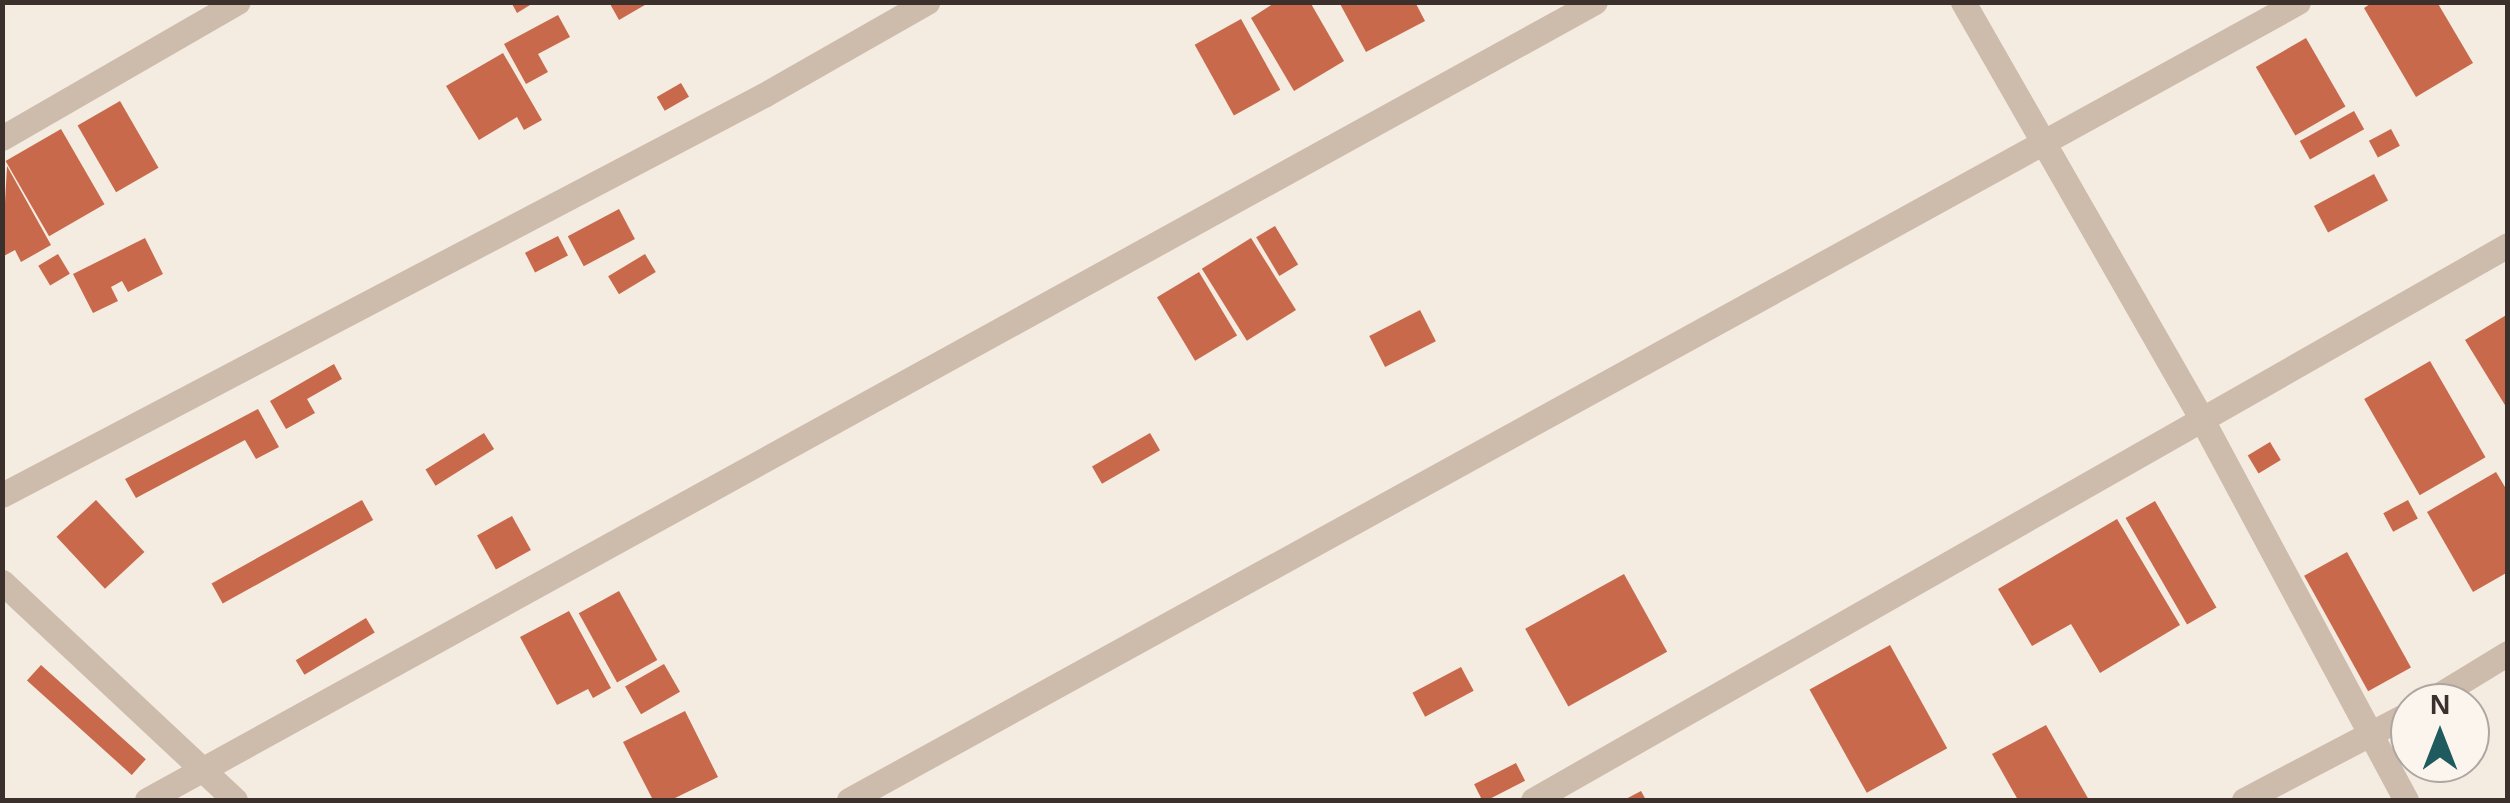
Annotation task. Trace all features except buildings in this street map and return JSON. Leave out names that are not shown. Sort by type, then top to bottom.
[{"type":"street","points":[[2,138],[238,2]]},
{"type":"street","points":[[2,495],[747,104],[927,2]]},
{"type":"street","points":[[147,800],[1595,2]]},
{"type":"street","points":[[1963,2],[2039,144],[2200,416],[2367,739],[2406,800]]},
{"type":"street","points":[[849,800],[2298,2]]},
{"type":"street","points":[[1533,800],[2200,416],[2508,245]]},
{"type":"street","points":[[2,582],[235,800]]},
{"type":"street","points":[[2459,683],[2508,653]]},
{"type":"street","points":[[2244,800],[2390,725]]}]
